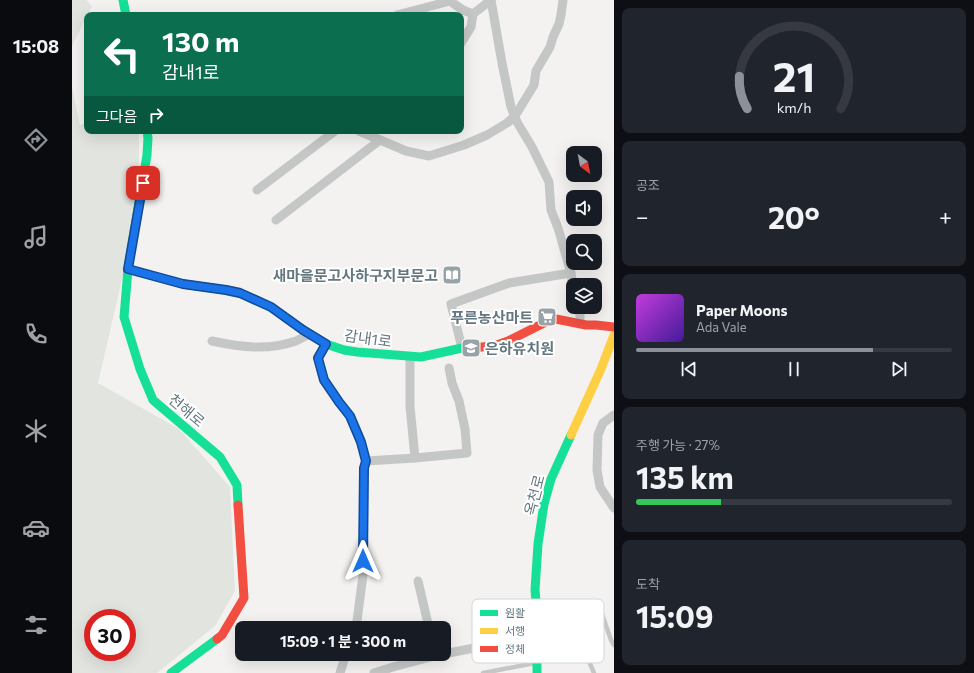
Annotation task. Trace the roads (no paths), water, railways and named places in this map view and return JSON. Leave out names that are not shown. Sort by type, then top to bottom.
[{"type":"street","points":[[123,0],[125,12]]},
{"type":"street","points":[[464,38],[471,27],[473,14],[491,0],[511,107],[517,122],[541,164],[549,182],[551,210],[558,228],[572,278]]},
{"type":"street","points":[[366,134],[406,151],[429,156],[464,145],[487,135],[507,123],[515,116],[534,85],[536,71],[550,47],[559,24],[563,0]]},
{"type":"street","points":[[408,12],[450,1],[463,10],[473,14]]},
{"type":"street","name":"천해로","points":[[147,134],[148,155],[128,269],[124,317],[140,369],[153,400],[220,457],[237,485],[244,598],[222,635],[171,673]]},
{"type":"street","points":[[257,190],[331,134]]},
{"type":"street","points":[[276,220],[380,140]]},
{"type":"street","name":"감내1로","points":[[128,269],[183,284],[240,293],[271,307],[303,330],[326,344],[344,350],[421,357],[462,348],[494,346],[556,319],[586,326],[596,325],[614,328]]},
{"type":"street","points":[[462,348],[451,304],[509,283],[571,273]]},
{"type":"street","points":[[580,314],[580,324]]},
{"type":"street","points":[[212,341],[244,347],[267,347],[297,341],[310,334]]},
{"type":"street","name":"옥천로","points":[[536,599],[538,544],[544,504],[551,479],[601,369],[614,335]]},
{"type":"street","points":[[326,344],[318,358],[324,380],[350,416],[361,442],[366,461],[364,468],[363,575],[357,621]]},
{"type":"street","points":[[410,357],[410,406],[415,458]]},
{"type":"street","points":[[366,461],[467,453],[465,429],[459,401],[452,383],[449,368]]},
{"type":"street","points":[[614,415],[603,423],[598,434],[597,470],[600,487],[614,508]]},
{"type":"street","points":[[418,581],[427,621]]},
{"type":"street","points":[[451,652],[472,648]]},
{"type":"street","points":[[340,673],[344,661]]},
{"type":"street","points":[[374,673],[414,661]]},
{"type":"street","name":"옥천로","points":[[537,663],[537,673]]},
{"type":"lane","points":[[604,620],[614,645]]},
{"type":"lane","points":[[483,673],[537,663]]},
{"type":"lane","points":[[590,663],[594,673]]},
{"type":"place","name":"새마을문고사하구지부문고","points":[[452,275]]},
{"type":"place","name":"푸른농산마트","points":[[547,317]]},
{"type":"place","name":"은하유치원","points":[[471,348]]}]
